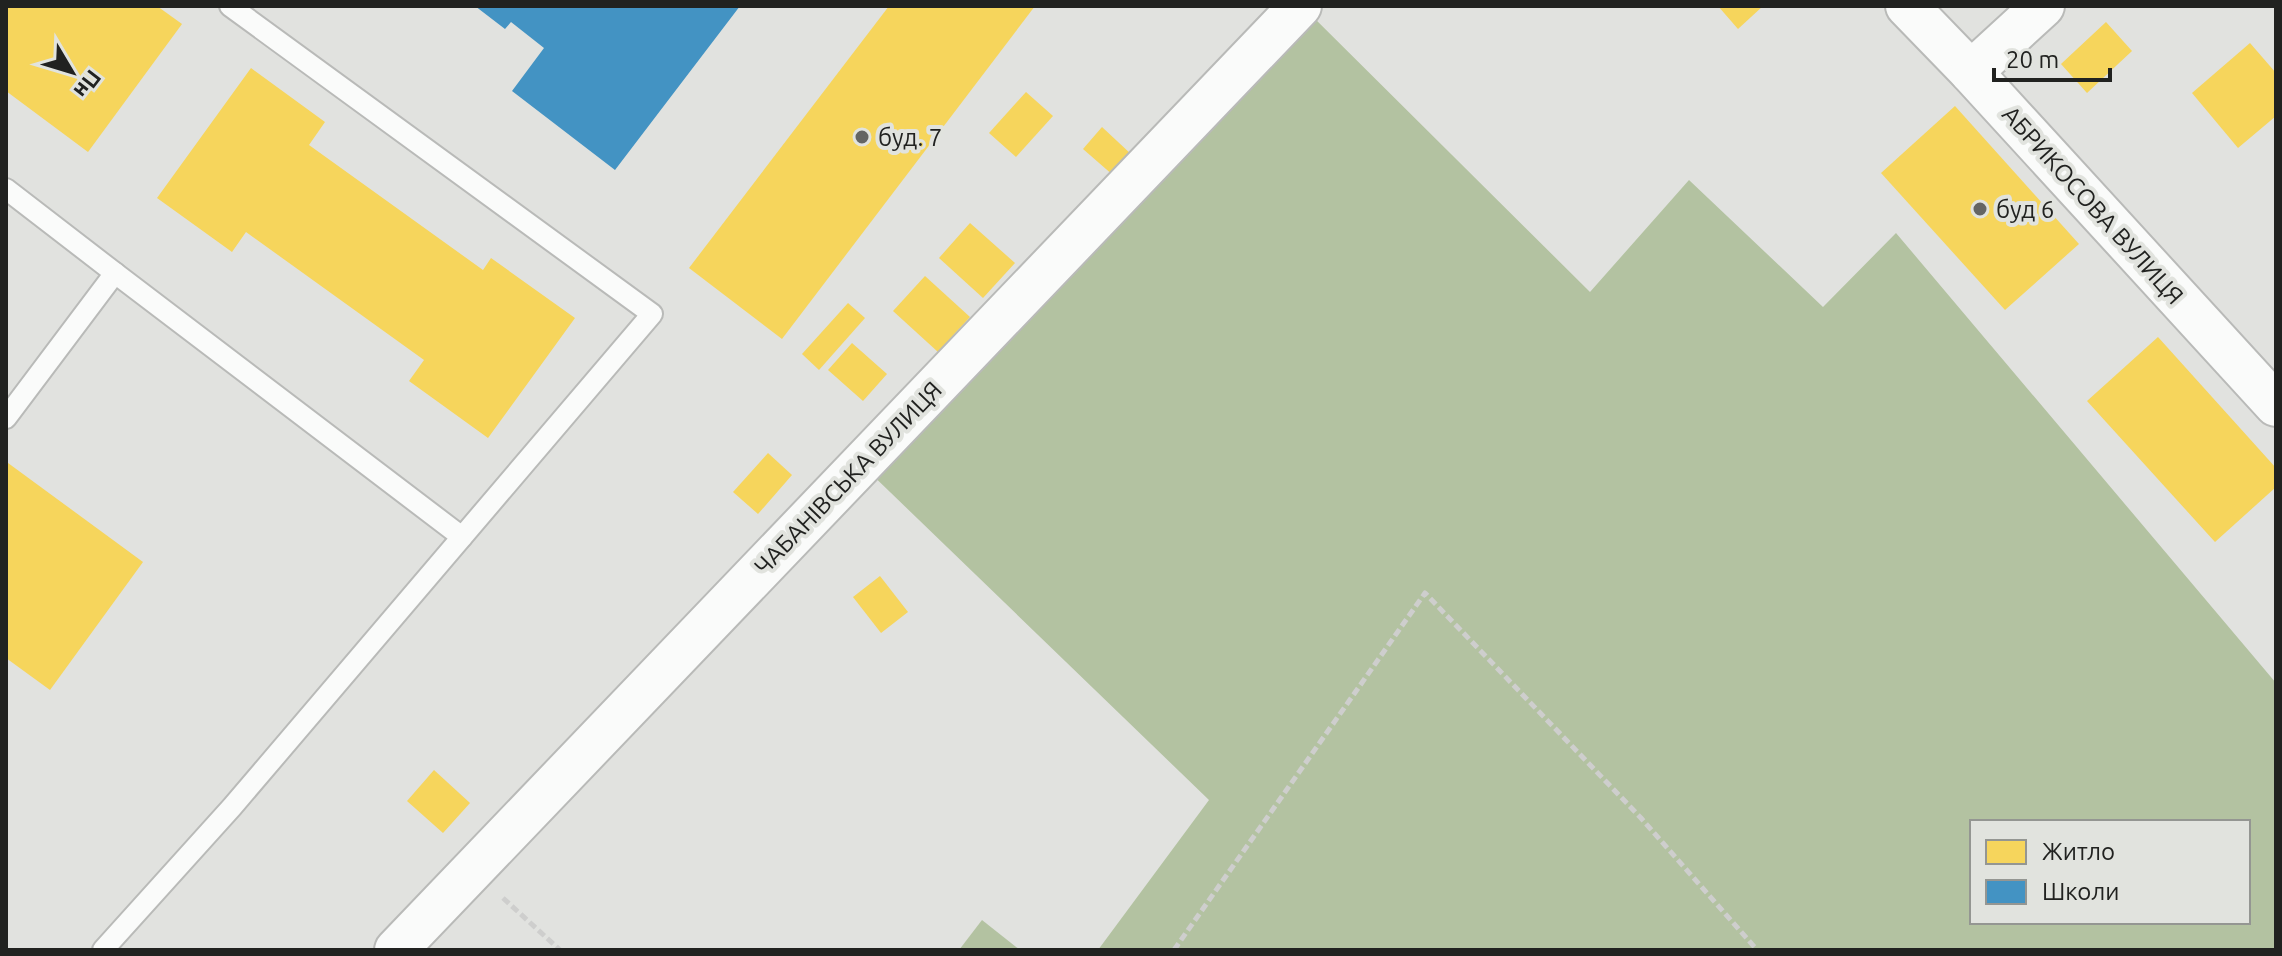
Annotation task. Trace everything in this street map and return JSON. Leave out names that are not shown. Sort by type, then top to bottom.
[{"type":"street","name":"ЧАБАНІВСЬКА ВУЛИЦЯ","points":[[396,950],[1300,6]]},
{"type":"street","name":"АБРИКОСОВА ВУЛИЦЯ","points":[[1907,6],[2276,405]]},
{"type":"street","points":[[1971,72],[2043,6]]},
{"type":"lane","points":[[103,950],[232,807],[652,314],[230,6]]},
{"type":"lane","points":[[6,189],[462,537]]},
{"type":"lane","points":[[6,418],[115,273]]},
{"type":"path","points":[[1174,950],[1425,593],[1641,818],[1757,950]]},
{"type":"path","points":[[472,870],[560,950]]},
{"type":"green space","points":[[1302,6],[1590,292],[1689,180],[1823,307],[1896,233],[2276,683],[2276,950],[1098,950],[1209,800],[861,464]]},
{"type":"green space","points":[[982,920],[1020,950],[959,950]]},
{"type":"building: Житло","points":[[6,6],[157,6],[182,24],[88,152],[6,91]]},
{"type":"building: Житло","name":"буд. 7","points":[[889,6],[1035,6],[782,339],[689,268]]},
{"type":"building: Житло","points":[[1718,6],[1763,6],[1738,29]]},
{"type":"building: Житло","points":[[2106,22],[2132,51],[2087,93],[2061,64]]},
{"type":"building: Житло","points":[[2250,43],[2276,73],[2276,116],[2238,148],[2192,93]]},
{"type":"building: Житло","points":[[251,68],[325,122],[309,145],[483,270],[491,258],[575,318],[488,438],[409,381],[424,360],[246,232],[232,252],[157,198]]},
{"type":"building: Житло","points":[[1026,92],[1053,116],[1016,157],[989,133]]},
{"type":"building: Житло","name":"буд 6","points":[[1955,106],[2079,244],[2005,310],[1881,173]]},
{"type":"building: Житло","points":[[1102,127],[1132,155],[1114,176],[1083,149]]},
{"type":"building: Житло","points":[[970,223],[1015,263],[983,298],[939,258]]},
{"type":"building: Житло","points":[[925,276],[970,317],[938,352],[893,311]]},
{"type":"building: Житло","points":[[848,303],[865,318],[819,370],[802,354]]},
{"type":"building: Житло","points":[[2158,337],[2276,468],[2276,487],[2215,542],[2087,401]]},
{"type":"building: Житло","points":[[852,343],[887,374],[863,401],[828,370]]},
{"type":"building: Житло","points":[[768,453],[792,475],[758,514],[733,492]]},
{"type":"building: Житло","points":[[8,463],[143,562],[50,690],[6,658]]},
{"type":"building: Житло","points":[[880,576],[908,612],[881,633],[853,597]]},
{"type":"building: Житло","points":[[434,770],[470,803],[443,833],[407,801]]},
{"type":"building: Школи","points":[[475,6],[740,6],[615,170],[512,91],[544,48],[511,22],[505,29]]},
{"type":"place","name":"буд. 7","points":[[862,137]]},
{"type":"place","name":"буд 6","points":[[1980,209]]}]
